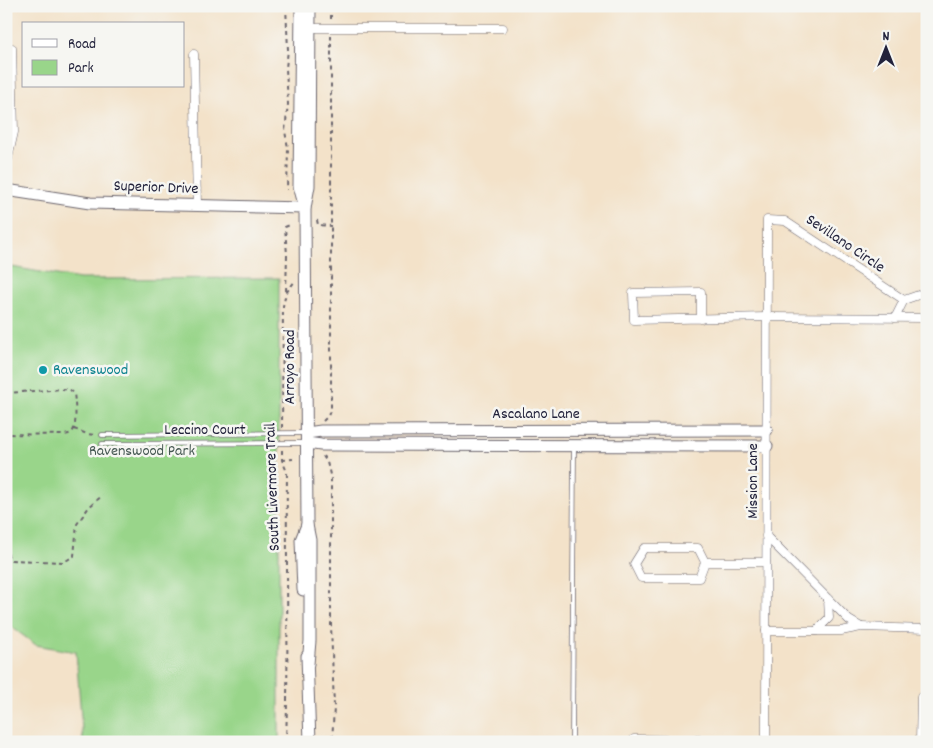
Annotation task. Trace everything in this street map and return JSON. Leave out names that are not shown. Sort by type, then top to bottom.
[{"type":"street","name":"Arroyo Road","points":[[301,6],[306,28]]},
{"type":"street","name":"Arroyo Road","points":[[310,6],[306,28],[299,186],[305,208],[307,525],[310,540],[310,641],[308,664],[310,742]]},
{"type":"street","points":[[306,28],[503,28]]},
{"type":"street","points":[[6,167],[14,132],[12,48]]},
{"type":"street","points":[[194,54],[196,206]]},
{"type":"street","name":"Superior Drive","points":[[6,190],[90,203],[305,208]]},
{"type":"street","name":"Sevillano Circle","points":[[767,220],[785,221],[904,300]]},
{"type":"street","name":"Mission Lane","points":[[766,742],[767,220]]},
{"type":"street","points":[[701,319],[700,292],[633,293],[634,320],[701,319],[767,317],[927,318]]},
{"type":"street","points":[[895,318],[904,300],[927,292]]},
{"type":"street","name":"Ascalano Lane","points":[[307,438],[320,431],[767,430]]},
{"type":"street","name":"Ascalano Lane","points":[[307,438],[320,445],[766,446]]},
{"type":"street","points":[[766,536],[849,620],[861,628]]},
{"type":"street","points":[[644,548],[698,548],[705,562],[699,578],[641,578],[634,564],[644,548]]},
{"type":"street","points":[[705,562],[766,562]]},
{"type":"street","points":[[816,631],[829,618],[828,599]]},
{"type":"street","points":[[766,631],[841,631],[861,628],[927,629]]},
{"type":"street","points":[[920,742],[921,697],[927,697]]},
{"type":"street","points":[[634,742],[634,739],[699,740],[699,742]]},
{"type":"lane","name":"Leccino Court","points":[[102,435],[282,434],[307,438]]},
{"type":"lane","name":"Leccino Court","points":[[102,444],[282,443],[307,438]]},
{"type":"lane","points":[[572,742],[574,445]]},
{"type":"path","points":[[286,6],[288,50],[286,68],[288,104],[285,131],[288,148],[287,190]]},
{"type":"path","points":[[321,423],[328,416],[331,408],[331,6]]},
{"type":"path","points":[[317,220],[318,226],[331,226]]},
{"type":"path","name":"South Livermore Trail","points":[[282,434],[283,306],[286,293],[287,255],[285,228],[290,226]]},
{"type":"path","points":[[286,293],[305,268]]},
{"type":"path","points":[[7,434],[70,434],[74,429],[74,393],[63,389],[7,393],[7,411],[7,434],[7,553],[11,560],[64,562],[74,556],[77,524],[89,507],[103,495]]},
{"type":"path","points":[[74,429],[87,434],[102,435]]},
{"type":"path","name":"South Livermore Trail","points":[[282,443],[282,460],[287,472],[286,588],[288,630],[286,649],[288,686],[286,742]]},
{"type":"path","points":[[323,456],[327,462],[331,479],[331,625],[334,708],[332,742]]},
{"type":"path","points":[[282,460],[293,459]]},
{"type":"green space","name":"Ravenswood Park","points":[[6,266],[80,279],[279,278],[279,742],[83,742],[76,652],[36,645],[6,623]]},
{"type":"place","name":"Ravenswood","points":[[43,370]]}]
